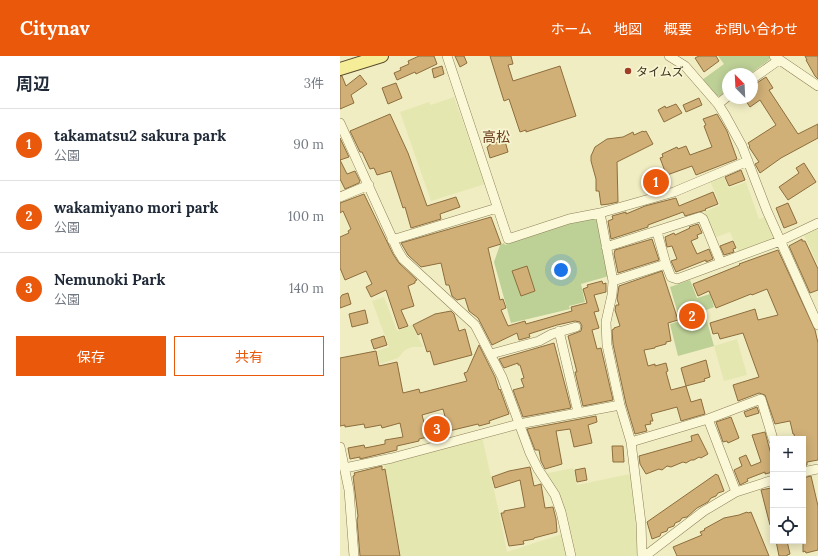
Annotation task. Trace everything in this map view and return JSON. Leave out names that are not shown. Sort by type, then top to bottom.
[{"type":"main road","points":[[340,69],[382,56]]},
{"type":"street","points":[[447,56],[508,239],[568,219],[600,213],[674,192],[748,161]]},
{"type":"street","points":[[669,56],[685,66],[718,104],[729,121],[748,161],[767,211],[818,325]]},
{"type":"street","points":[[758,74],[777,58],[818,86]]},
{"type":"street","points":[[718,104],[722,101]]},
{"type":"street","points":[[340,123],[369,185],[392,240],[403,259],[475,325],[491,354],[502,377],[530,453],[538,469],[555,495],[560,507],[571,556]]},
{"type":"street","points":[[340,197],[369,185]]},
{"type":"street","points":[[392,240],[497,208]]},
{"type":"street","points":[[600,213],[613,282],[612,295],[606,322],[607,346],[620,405],[631,442],[641,523],[642,556]]},
{"type":"street","points":[[606,247],[702,217],[721,263]]},
{"type":"street","points":[[656,232],[671,277],[677,279],[780,241],[818,223]]},
{"type":"street","points":[[613,282],[666,264]]},
{"type":"street","points":[[491,354],[539,341],[560,331],[576,327]]},
{"type":"street","points":[[560,331],[578,412]]},
{"type":"street","points":[[631,442],[708,419],[761,399],[772,436]]},
{"type":"street","points":[[345,468],[399,456],[519,424],[620,405]]},
{"type":"street","points":[[708,419],[736,492]]},
{"type":"street","points":[[340,447],[349,490],[354,556]]},
{"type":"street","points":[[806,471],[818,469]]},
{"type":"street","points":[[645,556],[704,511],[736,492],[770,481]]},
{"type":"green space","points":[[718,56],[770,56],[769,60],[758,68],[722,68],[722,94],[716,96],[702,80],[724,64]]},
{"type":"green space","points":[[454,97],[485,184],[431,201],[400,112],[429,102],[431,105]]},
{"type":"green space","points":[[663,169],[670,189],[650,195],[643,176]]},
{"type":"green space","points":[[723,176],[729,188],[746,182],[759,219],[766,217],[774,234],[771,240],[739,253],[730,232],[714,238],[704,212],[720,205],[710,181]]},
{"type":"green space","points":[[594,218],[597,220],[609,276],[581,284],[585,302],[569,306],[570,309],[511,323],[494,262],[500,245],[504,243],[505,245],[571,221]]},
{"type":"green space","points":[[816,227],[818,229],[818,265],[803,233]]},
{"type":"green space","points":[[690,280],[697,298],[710,294],[714,307],[704,311],[714,346],[678,356],[670,324],[680,321],[670,287]]},
{"type":"green space","points":[[384,297],[397,331],[412,325],[423,347],[412,347],[405,350],[398,358],[380,364],[377,351],[389,347],[372,301]]},
{"type":"green space","points":[[737,339],[747,375],[724,381],[714,346]]},
{"type":"green space","points":[[442,415],[448,440],[432,444],[426,419]]},
{"type":"green space","points":[[482,437],[507,552],[562,534],[567,556],[401,556],[384,463]]},
{"type":"green space","points":[[573,468],[577,485],[630,474],[639,556],[574,556],[543,474]]},
{"type":"building","points":[[419,56],[434,56],[437,64],[416,74],[415,72],[397,80],[394,73],[401,70],[400,68],[409,64],[408,61]]},
{"type":"building","points":[[455,56],[464,56],[467,63],[460,67]]},
{"type":"building","points":[[490,56],[511,56],[513,64],[508,65],[513,81],[560,66],[576,116],[526,132],[526,130],[520,132],[509,99],[504,101]]},
{"type":"building","points":[[699,56],[716,56],[719,61],[704,72],[695,58]]},
{"type":"building","points":[[805,56],[818,56],[818,79],[815,76]]},
{"type":"building","points":[[442,66],[444,74],[434,78],[432,69]]},
{"type":"building","points":[[360,75],[367,84],[351,95],[354,103],[340,109],[340,76],[342,76],[346,86]]},
{"type":"building","points":[[766,77],[773,88],[769,90],[798,134],[818,124],[818,138],[781,158],[760,173],[755,164],[759,162],[748,143],[776,125],[760,100],[758,101],[758,82]]},
{"type":"building","points":[[396,83],[402,98],[388,104],[382,88]]},
{"type":"building","points":[[699,98],[702,105],[686,112],[683,105]]},
{"type":"building","points":[[676,104],[682,113],[664,122],[658,110],[665,106],[666,108]]},
{"type":"building","points":[[390,114],[408,153],[427,206],[456,197],[460,207],[440,214],[441,219],[411,228],[405,207],[403,208],[391,171],[377,175],[374,168],[370,169],[362,152],[360,152],[350,131]]},
{"type":"building","points":[[717,114],[727,131],[737,159],[696,175],[692,166],[667,175],[660,158],[663,157],[662,154],[677,147],[678,149],[686,146],[690,155],[712,147],[703,119]]},
{"type":"building","points":[[646,131],[653,144],[617,162],[618,202],[601,205],[599,191],[596,191],[596,179],[591,161],[591,156],[595,147],[607,139],[623,137],[633,132],[634,135]]},
{"type":"building","points":[[340,138],[349,157],[340,160]]},
{"type":"building","points":[[501,141],[505,141],[508,152],[490,158],[487,147]]},
{"type":"building","points":[[340,160],[347,174],[355,171],[360,181],[359,183],[345,189],[340,179]]},
{"type":"building","points":[[804,163],[816,182],[788,200],[779,187],[799,173],[796,168]]},
{"type":"building","points":[[741,170],[745,180],[729,186],[725,177]]},
{"type":"building","points":[[713,192],[718,204],[705,209],[706,210],[685,216],[683,212],[648,225],[648,227],[611,239],[608,221],[613,219],[612,216],[626,212],[626,214],[645,206],[676,198],[679,206]]},
{"type":"building","points":[[364,194],[393,254],[399,263],[417,280],[415,283],[408,286],[414,306],[401,310],[408,326],[399,329],[386,290],[371,297],[366,287],[372,284],[366,271],[345,280],[340,268],[340,237],[349,233],[348,231],[351,229],[343,211],[340,213],[340,203]]},
{"type":"building","points":[[788,203],[797,223],[784,228],[776,208]]},
{"type":"building","points":[[491,217],[501,244],[488,248],[500,300],[503,299],[506,308],[501,310],[508,326],[525,321],[526,324],[572,311],[571,307],[587,303],[583,289],[588,287],[587,285],[602,281],[603,284],[606,283],[606,292],[594,295],[599,311],[594,312],[599,328],[592,330],[597,349],[601,348],[613,400],[583,406],[575,372],[577,372],[568,336],[581,331],[582,326],[580,322],[575,321],[557,325],[529,334],[530,337],[519,340],[517,333],[492,345],[478,318],[469,311],[465,298],[457,300],[452,296],[449,285],[446,285],[441,263],[421,267],[408,255],[401,243]]},
{"type":"building","points":[[698,224],[702,233],[697,235],[698,238],[691,241],[697,254],[709,249],[713,259],[706,262],[706,260],[676,272],[671,261],[677,259],[672,246],[667,247],[665,237],[674,233],[675,235]]},
{"type":"building","points":[[652,239],[659,260],[618,273],[614,254],[615,250]]},
{"type":"building","points":[[802,239],[802,241],[805,241],[818,269],[818,290],[810,293],[789,246]]},
{"type":"building","points":[[733,241],[736,248],[733,249],[734,252],[724,255],[720,246]]},
{"type":"building","points":[[778,250],[815,330],[818,343],[818,460],[807,462],[807,465],[806,436],[794,436],[790,421],[775,424],[765,395],[759,393],[738,401],[733,385],[759,377],[743,333],[720,339],[718,333],[713,334],[710,323],[755,309],[758,320],[778,315],[767,289],[716,308],[709,291],[698,296],[693,284],[740,265],[739,264]]},
{"type":"building","points":[[527,266],[535,291],[521,296],[512,271]]},
{"type":"building","points":[[662,271],[678,320],[668,323],[671,341],[655,348],[644,350],[648,366],[666,363],[668,371],[666,372],[671,390],[686,386],[691,402],[701,399],[705,414],[681,421],[677,407],[651,414],[653,421],[650,421],[651,424],[645,425],[647,431],[635,434],[626,404],[613,344],[612,330],[620,326],[615,310],[616,305],[619,305],[617,299],[619,286]]},
{"type":"building","points":[[348,293],[351,304],[340,308],[340,298],[342,295]]},
{"type":"building","points":[[365,310],[368,323],[352,327],[349,314]]},
{"type":"building","points":[[451,311],[454,314],[459,331],[465,329],[472,355],[434,365],[430,351],[427,352],[421,333],[418,335],[413,325],[435,314]]},
{"type":"building","points":[[384,336],[387,345],[374,349],[371,340]]},
{"type":"building","points":[[554,343],[571,408],[523,417],[513,390],[524,387],[521,379],[524,378],[520,365],[518,365],[518,363],[504,368],[499,359]]},
{"type":"building","points":[[479,345],[495,377],[509,414],[489,421],[490,423],[479,426],[478,424],[449,431],[443,409],[422,415],[428,437],[419,439],[419,441],[397,446],[397,450],[360,459],[360,457],[350,459],[348,448],[364,445],[365,448],[385,444],[385,440],[403,437],[400,423],[382,428],[381,425],[365,428],[364,424],[345,427],[345,425],[340,426],[340,358],[376,351],[379,366],[397,362],[403,393],[419,389],[420,393],[467,381],[464,373],[467,372]]},
{"type":"building","points":[[706,360],[710,377],[704,379],[705,381],[686,386],[681,368]]},
{"type":"building","points":[[757,407],[759,413],[746,417],[744,412]]},
{"type":"building","points":[[596,416],[597,422],[588,425],[592,443],[574,447],[570,429],[556,431],[562,464],[545,469],[541,461],[539,450],[535,450],[527,429]]},
{"type":"building","points":[[731,417],[739,438],[728,443],[727,441],[723,442],[716,422]]},
{"type":"building","points":[[765,432],[770,451],[770,473],[765,474],[765,472],[747,479],[748,481],[740,485],[734,470],[742,466],[739,458],[746,455],[751,466],[761,462],[752,435]]},
{"type":"building","points":[[698,434],[708,454],[686,463],[683,462],[671,467],[667,466],[662,470],[659,469],[646,474],[640,464],[639,456],[692,441],[691,436]]},
{"type":"building","points":[[612,446],[623,446],[624,462],[613,462]]},
{"type":"building","points":[[382,466],[382,470],[385,469],[400,556],[360,556],[358,516],[353,476],[355,475],[354,473]]},
{"type":"building","points":[[530,467],[534,486],[541,484],[545,508],[553,507],[557,532],[523,541],[524,544],[509,546],[501,513],[504,513],[504,511],[525,507],[520,480],[495,488],[492,477],[509,471]]},
{"type":"building","points":[[585,468],[587,480],[577,482],[575,470]]},
{"type":"building","points":[[716,474],[718,475],[724,491],[718,493],[687,517],[682,518],[680,521],[675,523],[674,526],[668,528],[667,531],[661,533],[660,536],[652,539],[647,522]]},
{"type":"building","points":[[811,476],[818,506],[818,550],[806,553],[805,551],[803,552],[803,544],[806,544],[806,477]]},
{"type":"building","points":[[770,488],[770,525],[761,490]]},
{"type":"building","points":[[751,512],[769,556],[677,556],[673,547],[702,535],[700,532],[724,518]]},
{"type":"building","points":[[777,544],[788,544],[790,554],[787,556],[779,556]]},
{"type":"place","name":"タイムズ","points":[[628,71]]},
{"type":"place","name":"takamatsu2 sakura park","points":[[656,182]]},
{"type":"place","name":"wakamiyano mori park","points":[[692,316]]},
{"type":"place","name":"Nemunoki Park","points":[[437,429]]},
{"type":"district","name":"高松","points":[[496,137]]}]
